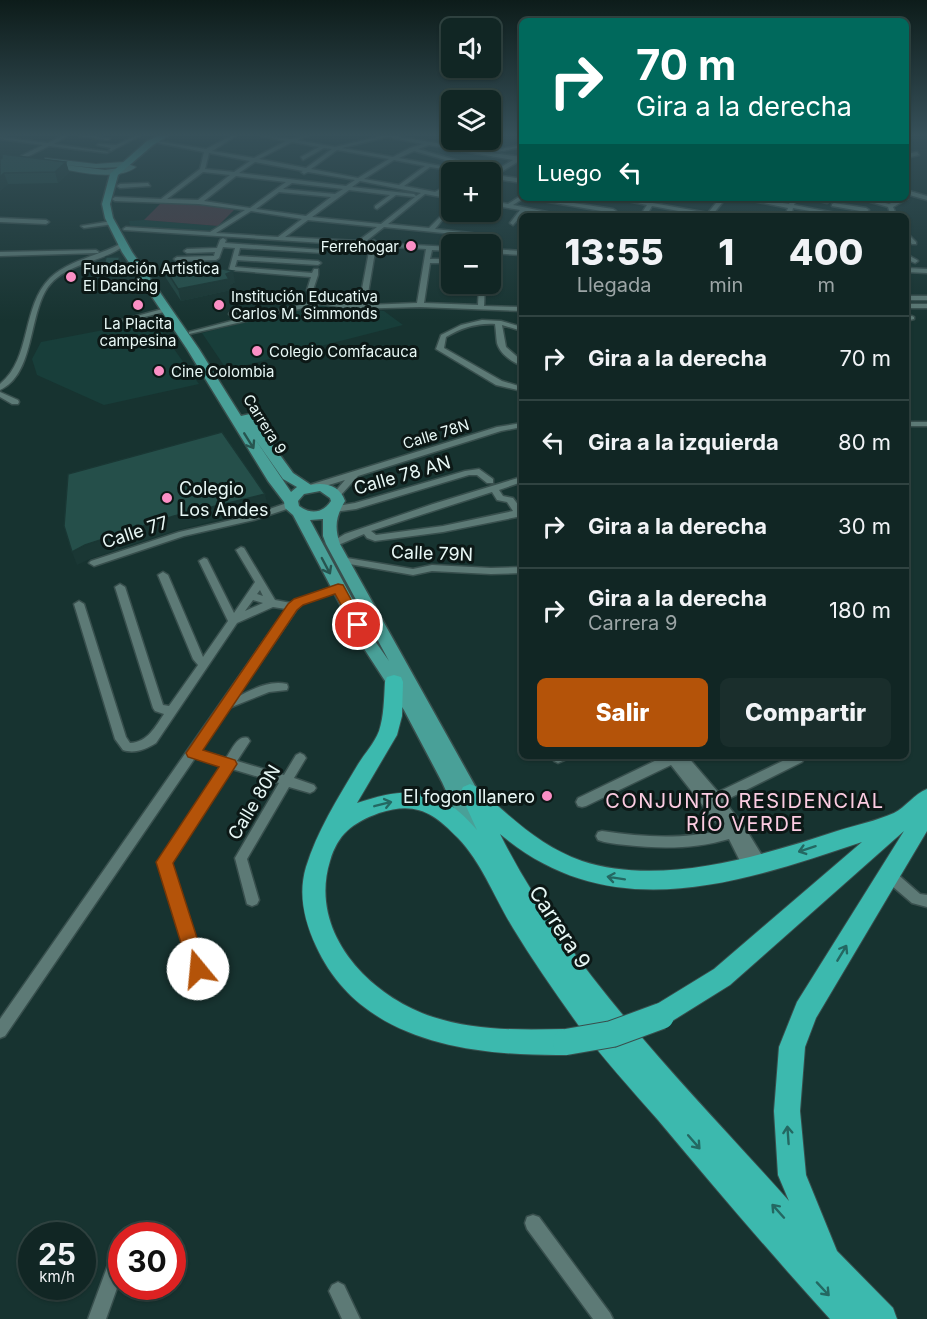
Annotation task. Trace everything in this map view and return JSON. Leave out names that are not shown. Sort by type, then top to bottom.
[{"type":"highway","points":[[394,682],[393,715],[387,736],[332,830],[317,865],[313,882],[313,902],[320,934],[336,960],[355,983],[380,1005],[408,1021],[435,1030],[494,1042],[523,1044],[566,1042],[612,1034],[661,1016],[722,977],[927,798]]},
{"type":"highway","points":[[470,793],[510,829],[539,851],[569,866],[640,882],[683,879],[754,864],[903,819]]},
{"type":"highway","name":"Carrera 9","points":[[470,793],[500,855],[535,914],[603,1010],[766,1197],[847,1284]]},
{"type":"highway","points":[[332,830],[374,805],[390,801],[420,801],[434,805],[447,813],[468,834],[486,858]]},
{"type":"highway","points":[[882,1319],[847,1284],[823,1253],[792,1175],[787,1111],[790,1069],[792,1047],[806,1011],[927,812]]},
{"type":"highway","name":"Carrera 9","points":[[486,858],[522,922],[589,1018],[770,1231],[850,1319]]},
{"type":"main road","name":"Carrera 9","points":[[107,198],[106,204],[112,223],[124,249],[145,276],[293,506],[369,644],[410,706],[450,780],[486,858]]},
{"type":"main road","name":"Carrera 9","points":[[115,199],[113,206],[127,232],[232,398],[288,476],[308,488]]},
{"type":"main road","points":[[112,223],[122,233],[127,232]]},
{"type":"main road","points":[[332,510],[318,516],[293,506],[299,491],[308,488],[330,489],[337,494]]},
{"type":"main road","name":"Carrera 9","points":[[337,494],[338,501],[332,510],[330,536],[333,544],[470,793]]},
{"type":"street","points":[[163,200],[166,198]]},
{"type":"street","points":[[199,202],[205,198]]},
{"type":"street","points":[[212,233],[268,198]]},
{"type":"street","points":[[280,238],[333,198]]},
{"type":"street","points":[[377,207],[389,198]]},
{"type":"street","points":[[361,242],[418,198]]},
{"type":"street","points":[[115,199],[199,202],[253,208],[308,218],[468,234]]},
{"type":"street","points":[[509,206],[519,199]]},
{"type":"street","points":[[556,201],[607,213]]},
{"type":"street","points":[[612,213],[626,201]]},
{"type":"street","points":[[633,201],[696,213]]},
{"type":"street","points":[[766,201],[789,212]]},
{"type":"street","points":[[873,201],[890,206],[898,201]]},
{"type":"street","points":[[645,213],[651,204]]},
{"type":"street","points":[[501,205],[546,213]]},
{"type":"street","points":[[834,205],[868,213]]},
{"type":"street","points":[[890,206],[893,213]]},
{"type":"street","points":[[521,213],[524,209]]},
{"type":"street","points":[[513,223],[519,215]]},
{"type":"street","points":[[431,230],[440,219]]},
{"type":"street","points":[[0,220],[46,222]]},
{"type":"street","points":[[84,226],[112,223]]},
{"type":"street","points":[[127,232],[212,233],[441,248]]},
{"type":"street","points":[[177,259],[206,262],[216,258],[224,234]]},
{"type":"street","points":[[909,237],[914,243]]},
{"type":"street","points":[[362,306],[374,242]]},
{"type":"street","points":[[238,246],[231,269],[315,275]]},
{"type":"street","points":[[188,251],[238,246],[322,249],[310,290]]},
{"type":"street","points":[[420,305],[429,247]]},
{"type":"street","points":[[0,388],[8,384],[17,372],[38,299],[48,284],[76,262],[124,249]]},
{"type":"street","points":[[0,254],[111,252]]},
{"type":"street","points":[[501,252],[519,253]]},
{"type":"street","points":[[235,258],[318,263]]},
{"type":"street","points":[[909,258],[915,261]]},
{"type":"street","points":[[184,270],[188,260]]},
{"type":"street","points":[[426,261],[441,261]]},
{"type":"street","points":[[909,270],[927,272]]},
{"type":"street","points":[[119,289],[137,287],[140,278],[145,276]]},
{"type":"street","points":[[481,308],[482,294]]},
{"type":"street","points":[[909,298],[927,298]]},
{"type":"street","points":[[191,333],[321,302],[351,307],[420,305],[519,309]]},
{"type":"street","points":[[909,306],[927,306]]},
{"type":"street","points":[[235,309],[232,314],[240,321]]},
{"type":"street","points":[[125,320],[166,310]]},
{"type":"street","points":[[519,328],[497,322],[478,321],[459,326],[443,336],[440,349],[500,382],[519,389]]},
{"type":"street","points":[[497,322],[501,329],[503,350],[519,362]]},
{"type":"street","points":[[0,394],[15,402]]},
{"type":"street","points":[[909,424],[925,426]]},
{"type":"street","name":"Calle 78N","points":[[308,488],[500,429],[519,426]]},
{"type":"street","name":"Calle 78N","points":[[337,494],[358,472]]},
{"type":"street","name":"Calle 78 AN","points":[[332,510],[356,506],[478,472],[492,485]]},
{"type":"street","points":[[333,544],[492,485],[519,480]]},
{"type":"street","points":[[492,485],[500,498],[510,500],[519,512]]},
{"type":"street","name":"Calle 77","points":[[94,563],[161,540],[293,506]]},
{"type":"street","points":[[366,530],[370,536],[375,538],[444,529],[519,513]]},
{"type":"street","points":[[241,550],[272,603]]},
{"type":"street","name":"Calle 79N","points":[[341,560],[413,572],[432,568],[519,570]]},
{"type":"street","points":[[204,561],[233,621]]},
{"type":"street","points":[[163,575],[198,659],[204,664]]},
{"type":"street","points":[[79,604],[121,740],[127,747],[143,746],[152,740],[260,582]]},
{"type":"street","points":[[120,587],[159,708],[171,711]]},
{"type":"street","points":[[0,1031],[292,607],[299,602],[338,588]]},
{"type":"street","points":[[250,595],[292,607]]},
{"type":"street","points":[[233,621],[272,603]]},
{"type":"street","points":[[226,705],[274,685],[283,687]]},
{"type":"street","points":[[198,969],[164,862],[244,741]]},
{"type":"street","points":[[193,753],[310,788]]},
{"type":"street","name":"Calle 80N","points":[[252,900],[241,858],[300,758]]},
{"type":"street","points":[[582,802],[672,759]]},
{"type":"street","points":[[678,759],[736,832],[754,864]]},
{"type":"street","points":[[712,801],[798,759]]},
{"type":"street","points":[[602,836],[659,844],[695,843],[736,832]]},
{"type":"street","points":[[890,876],[917,899],[927,901]]},
{"type":"street","points":[[533,1223],[604,1319]]},
{"type":"street","points":[[97,1319],[108,1288]]},
{"type":"street","points":[[338,1291],[351,1319]]},
{"type":"shaded area","points":[[162,202],[236,208],[218,226],[144,220]]},
{"type":"shaded area","points":[[144,220],[218,226],[209,231],[131,229],[129,221]]},
{"type":"shaded area","name":"Colegio Comfacauca","points":[[318,304],[384,311],[403,325],[227,370],[202,333]]},
{"type":"shaded area","points":[[140,323],[159,328],[199,384],[104,405],[37,375],[32,359],[41,342]]},
{"type":"building","points":[[106,257],[120,257],[117,265],[104,266]]},
{"type":"building","points":[[180,263],[185,270],[207,266],[233,271],[226,274],[229,279],[178,289],[164,267]]},
{"type":"building","name":"Colegio Los Andes","points":[[222,432],[265,494],[174,516],[85,545],[72,552],[64,526],[68,474]]},
{"type":"place","name":"Ferrehogar","points":[[411,246]]},
{"type":"place","name":"Fundación Artistica El Dancing","points":[[71,277]]},
{"type":"place","name":"La Placita campesina","points":[[138,305]]},
{"type":"place","name":"Institución Educativa Carlos M. Simmonds","points":[[219,305]]},
{"type":"place","name":"Colegio Comfacauca","points":[[257,351]]},
{"type":"place","name":"Cine Colombia","points":[[159,371]]},
{"type":"place","name":"Colegio Los Andes","points":[[167,498]]},
{"type":"place","name":"El fogon llanero","points":[[547,796]]},
{"type":"district","name":"CONJUNTO RESIDENCIAL RÍO VERDE","points":[[745,812]]},
{"type":"route","points":[[198,969],[164,862],[230,764],[193,753],[292,607],[299,602],[338,588],[358,625]]}]
